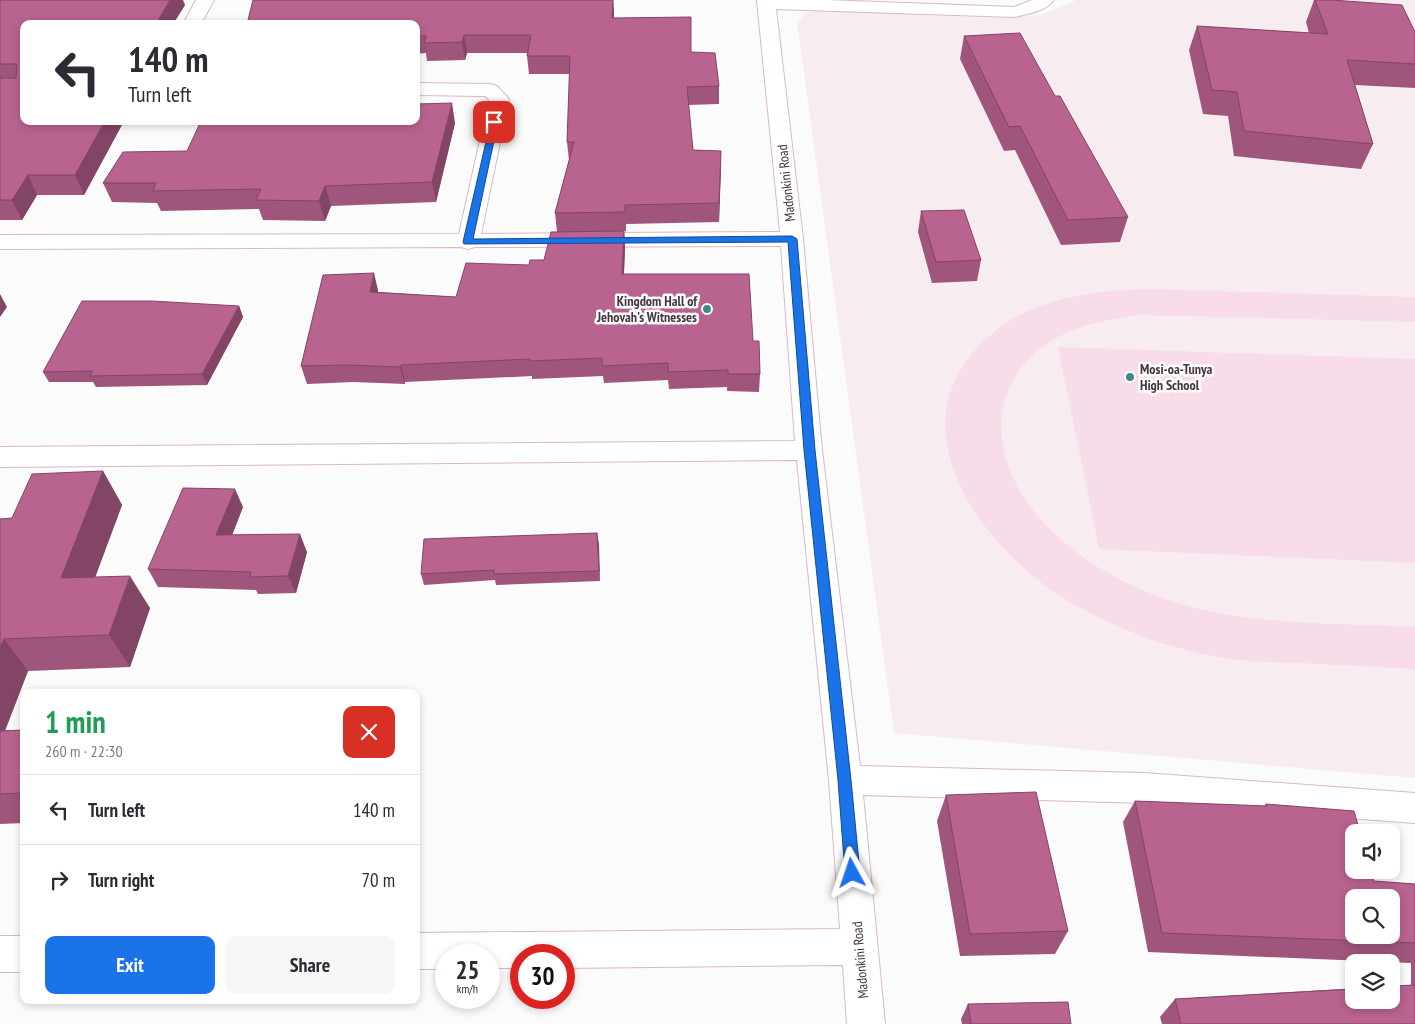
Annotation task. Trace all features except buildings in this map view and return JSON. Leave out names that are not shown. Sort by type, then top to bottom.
[{"type":"street","points":[[194,20],[205,0]]},
{"type":"street","points":[[766,1],[1014,12],[1031,8],[1045,0]]},
{"type":"street","name":"Madonkini Road","points":[[766,1],[792,239],[809,450],[845,780],[866,1024]]},
{"type":"street","points":[[420,88],[490,90],[499,99],[468,242]]},
{"type":"street","points":[[0,242],[468,242],[792,239]]},
{"type":"street","points":[[0,457],[809,450]]},
{"type":"street","points":[[845,780],[1144,788],[1415,808]]},
{"type":"street","points":[[420,951],[859,947]]},
{"type":"street","points":[[0,954],[20,954]]},
{"type":"shaded area","name":"Mosi-oa-Tunya High School","points":[[1076,0],[1415,0],[1415,778],[894,733],[797,22],[806,13],[824,9],[960,17],[1013,18],[1043,14]]},
{"type":"shaded area","points":[[1153,289],[1415,297],[1415,322],[1140,315],[1089,325],[1060,336],[1037,352],[1020,370],[1008,390],[1002,413],[1002,436],[1006,460],[1016,483],[1030,506],[1068,546],[1098,567],[1131,585],[1179,603],[1212,612],[1279,621],[1415,627],[1415,669],[1237,660],[1180,649],[1144,637],[1092,614],[1040,582],[1008,552],[979,519],[958,482],[947,444],[947,405],[962,367],[994,332],[1030,310],[1069,297],[1111,291]]},
{"type":"shaded area","points":[[1058,347],[1415,359],[1415,563],[1099,549]]},
{"type":"place","name":"Kingdom Hall of Jehovah's Witnesses","points":[[707,309]]},
{"type":"place","name":"Mosi-oa-Tunya High School","points":[[1130,377]]},
{"type":"route","points":[[494,122],[468,242],[792,239],[809,450],[845,780],[852,873]]}]
